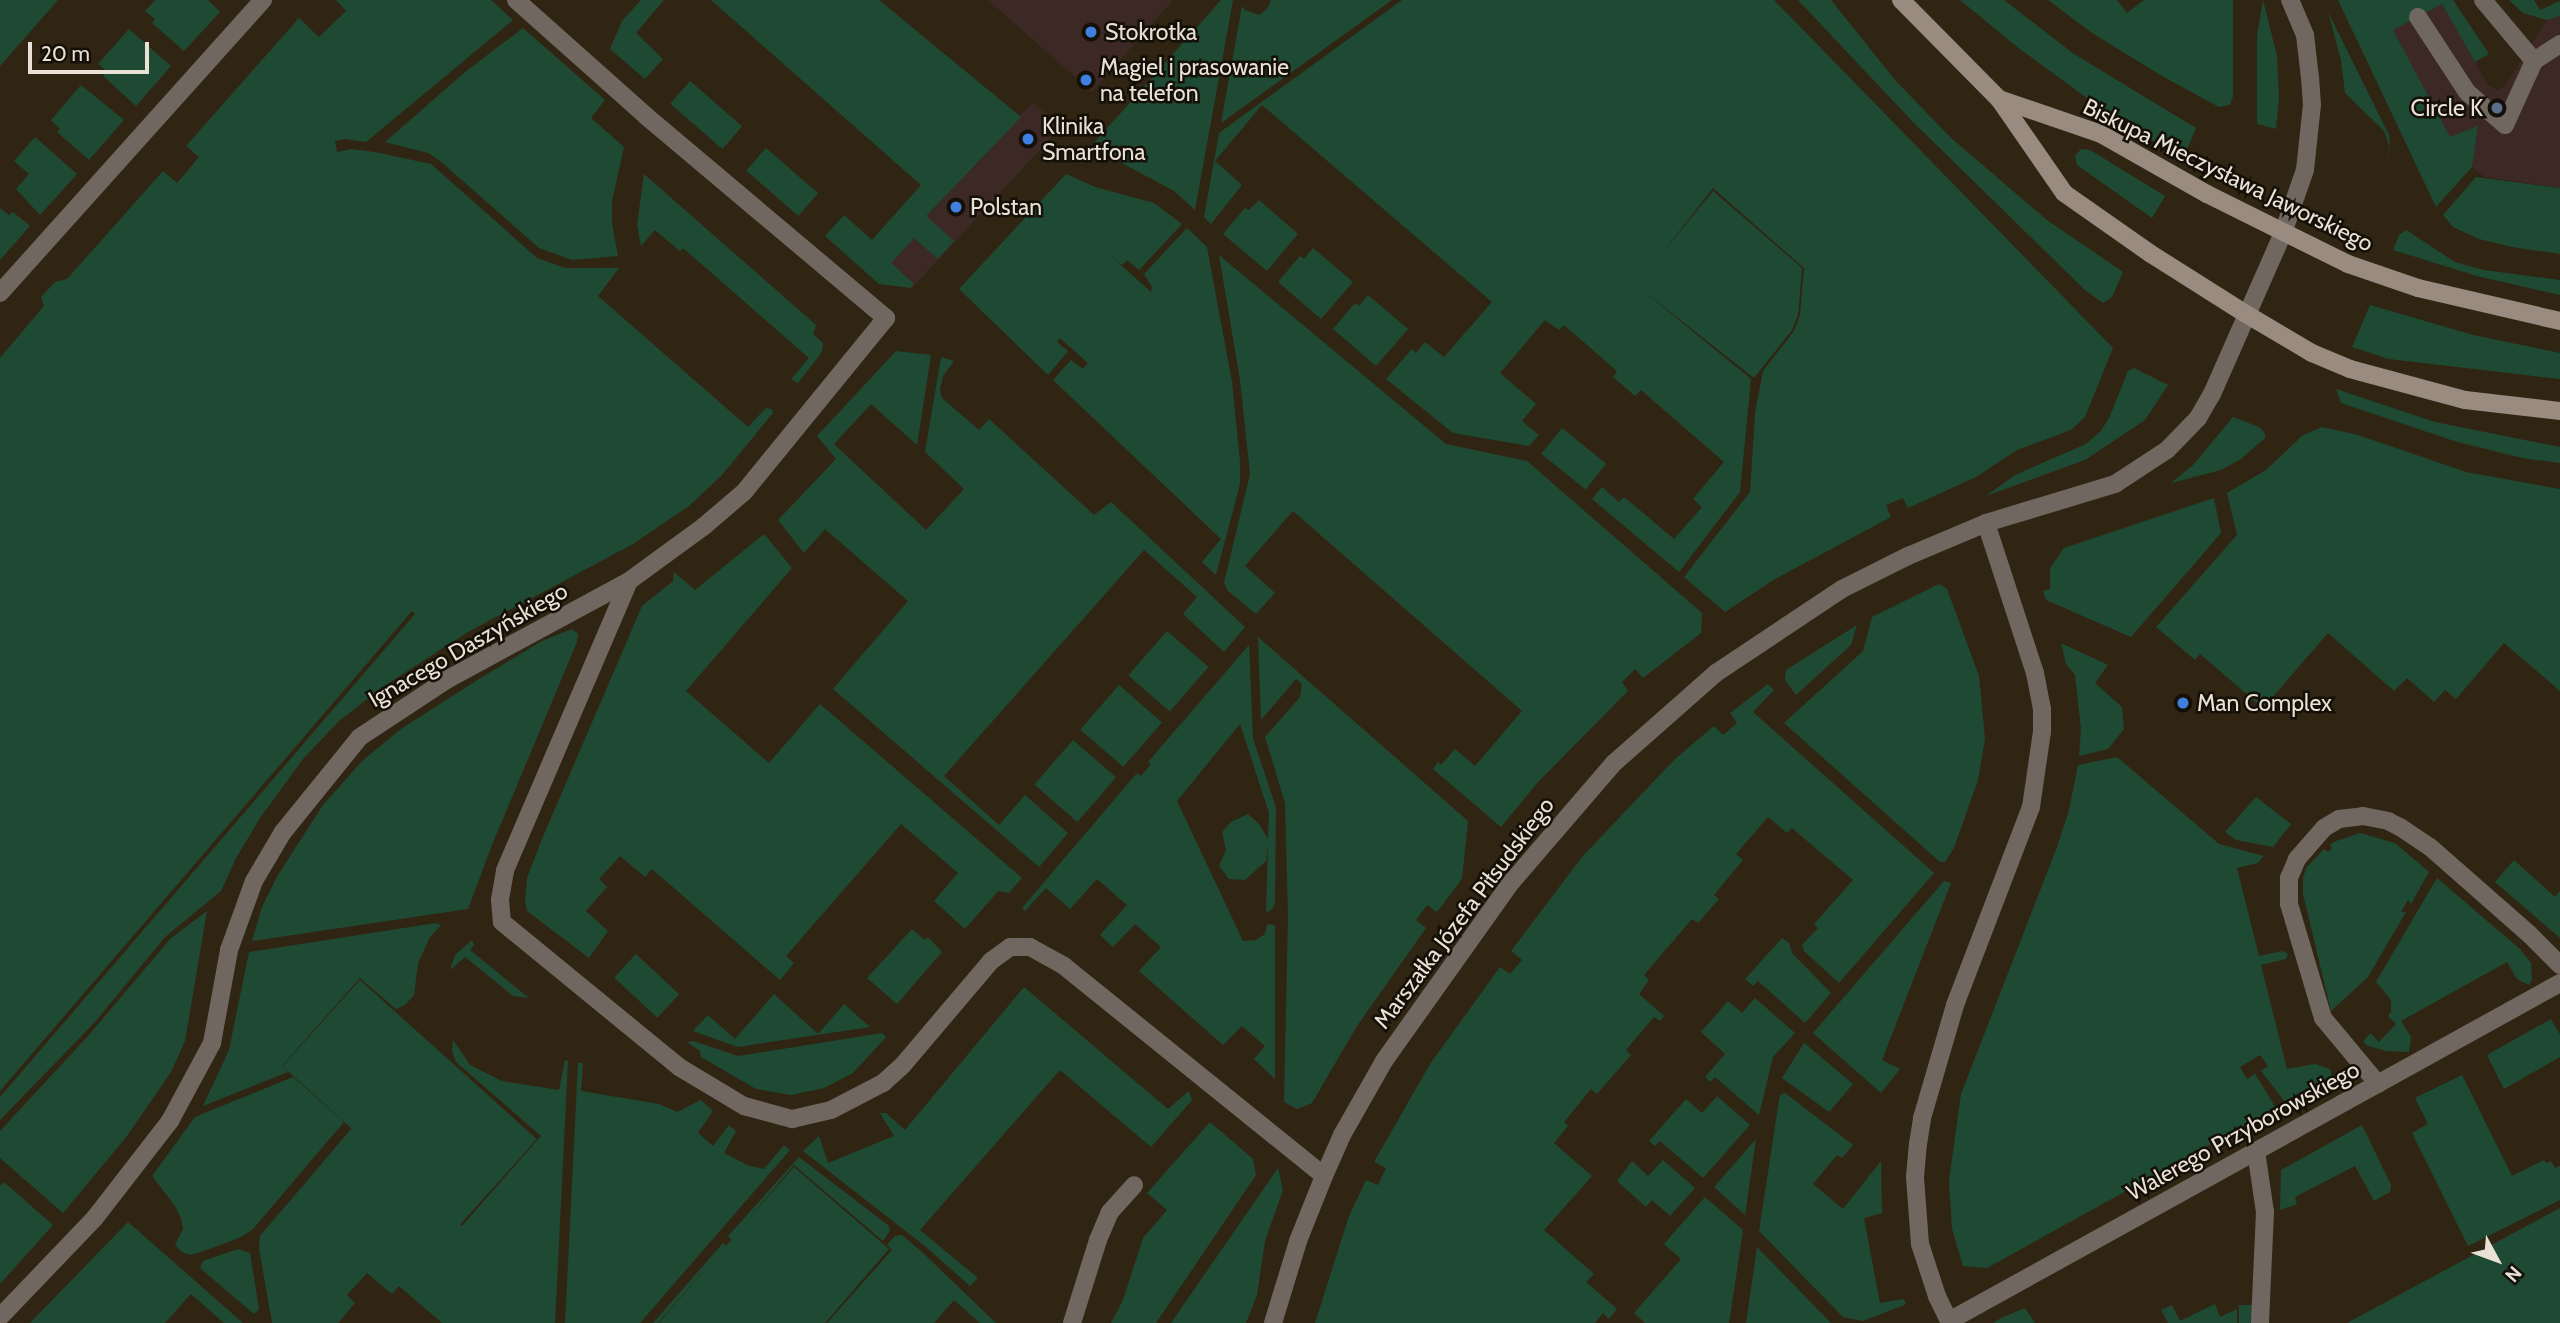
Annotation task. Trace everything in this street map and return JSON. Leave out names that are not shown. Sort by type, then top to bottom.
[{"type":"street","points":[[0,293],[263,0]]},
{"type":"street","name":"Ignacego Daszyńskiego","points":[[0,1317],[94,1219],[170,1121],[212,1043],[229,950],[254,881],[283,832],[360,737],[448,679],[629,581],[703,527],[744,492],[887,318],[646,116],[516,0]]},
{"type":"street","name":"Biskupa Mieczysława Jaworskiego","points":[[1901,0],[1999,99],[2064,193],[2151,254],[2246,314],[2312,353],[2350,369],[2465,400],[2560,411]]},
{"type":"street","points":[[1949,1322],[1920,1244],[1914,1177],[1918,1144],[1955,1005],[2031,807],[2042,732],[2035,673],[1986,523],[2115,484],[2167,450],[2198,418],[2283,233],[2305,170],[2312,105],[2305,35],[2290,0]]},
{"type":"street","points":[[2483,0],[2534,61]]},
{"type":"street","points":[[2418,17],[2466,92],[2505,125],[2534,61],[2560,44]]},
{"type":"street","name":"Biskupa Mieczysława Jaworskiego","points":[[1999,99],[2101,134],[2283,233],[2348,264],[2401,283],[2560,321]]},
{"type":"street","name":"Marszałka Józefa Piłsudskiego","points":[[1273,1323],[1298,1241],[1342,1135],[1406,1028],[1509,885],[1614,763],[1693,691],[1772,634],[1842,589],[1952,536],[1986,523]]},
{"type":"street","points":[[629,581],[505,871],[500,900],[502,922],[680,1068],[744,1106],[792,1119],[831,1110],[883,1083],[902,1066],[991,961],[1010,947],[1030,947],[1065,966],[1280,1144],[1324,1176]]},
{"type":"street","points":[[2378,1084],[2323,1018],[2289,904],[2289,878],[2297,859],[2324,828],[2339,819],[2363,816],[2388,821],[2400,827],[2442,858],[2529,934],[2560,965]]},
{"type":"street","name":"Walerego Przyborowskiego","points":[[1949,1322],[2560,983]]},
{"type":"street","points":[[2256,1151],[2265,1212],[2260,1323]]},
{"type":"street","points":[[1072,1323],[1098,1240],[1110,1212],[1134,1185]]},
{"type":"shaded area","points":[[988,0],[1173,0],[1092,92]]},
{"type":"shaded area","name":"Circle K","points":[[2442,4],[2488,85],[2498,90],[2505,86],[2547,20],[2560,16],[2560,188],[2485,177],[2472,167],[2478,127],[2450,138],[2392,30]]},
{"type":"shaded area","points":[[1033,103],[1062,126],[915,285],[878,266],[999,133]]},
{"type":"green space","points":[[0,0],[58,0],[0,66]]},
{"type":"green space","points":[[155,0],[208,0],[220,12],[184,51],[152,23],[155,19],[145,11]]},
{"type":"green space","points":[[336,0],[491,0],[513,20],[366,142],[345,139],[335,141],[337,152],[351,149],[375,152],[431,164],[537,258],[565,268],[619,268],[598,296],[748,427],[766,408],[772,409],[773,413],[721,476],[689,506],[633,544],[468,632],[381,688],[338,722],[303,759],[260,818],[236,858],[221,891],[165,937],[95,1022],[0,1120],[0,1097],[415,614],[412,611],[0,1091],[0,358],[44,306],[41,297],[55,282],[67,279],[163,171],[177,183],[199,157],[186,146],[299,18],[319,37],[346,11]]},
{"type":"green space","points":[[641,0],[664,0],[636,33],[663,59],[645,79],[610,49],[622,21]]},
{"type":"green space","points":[[711,0],[879,0],[1021,117],[926,216],[954,241],[938,259],[914,238],[891,263],[914,284],[911,288],[879,284],[825,236],[844,215],[872,240],[921,185]]},
{"type":"green space","points":[[1221,0],[1233,0],[1195,210],[1174,191],[1107,155],[1094,143]]},
{"type":"green space","points":[[1271,0],[1392,0],[1221,123],[1242,6],[1245,10],[1259,15],[1267,9]]},
{"type":"green space","points":[[1402,0],[1774,0],[2113,348],[2085,417],[2071,430],[2017,450],[1976,477],[1908,508],[1903,498],[1886,505],[1891,517],[1775,579],[1725,612],[1684,577],[1750,492],[1755,413],[1763,371],[1794,331],[1800,315],[1804,268],[1713,188],[1656,261],[1713,191],[1802,268],[1798,315],[1792,330],[1754,378],[1636,285],[1751,379],[1740,492],[1679,572],[1592,499],[1602,487],[1619,502],[1624,497],[1674,539],[1702,507],[1693,499],[1724,462],[1641,390],[1635,396],[1613,377],[1617,371],[1564,325],[1559,330],[1545,320],[1500,373],[1536,404],[1522,421],[1539,435],[1529,446],[1453,433],[1386,379],[1412,349],[1416,353],[1425,342],[1444,357],[1492,302],[1262,105],[1215,161],[1242,185],[1211,224],[1204,217],[1219,133]]},
{"type":"green space","points":[[1798,0],[1831,0],[1895,80],[1950,137],[2047,220],[2123,272],[2112,297],[2103,303],[2086,291],[1913,122]]},
{"type":"green space","points":[[1960,0],[2004,0],[2074,54],[2196,128],[2183,159],[2103,110],[2016,46]]},
{"type":"green space","points":[[2048,0],[2117,0],[2127,13],[2144,0],[2233,0],[2233,96],[2230,105],[2219,107],[2162,76],[2092,33]]},
{"type":"green space","points":[[2263,0],[2277,56],[2279,98],[2276,129],[2257,124],[2257,36]]},
{"type":"green space","points":[[2338,0],[2453,0],[2489,54],[2475,62],[2442,4],[2393,30],[2450,137],[2478,126],[2472,167],[2436,207]]},
{"type":"green space","points":[[2509,0],[2534,0],[2540,10],[2560,1],[2560,16],[2547,20],[2523,13]]},
{"type":"green space","points":[[2328,12],[2389,135],[2390,141],[2388,162],[2389,145],[2384,131],[2345,93],[2341,60]]},
{"type":"green space","points":[[523,28],[605,100],[591,118],[624,147],[612,201],[612,223],[618,256],[572,260],[539,248],[439,160],[428,153],[385,142],[465,72]]},
{"type":"green space","points":[[129,29],[171,66],[136,106],[103,76],[107,71],[98,64]]},
{"type":"green space","points":[[690,81],[742,126],[722,149],[670,104]]},
{"type":"green space","points":[[81,85],[124,120],[89,160],[57,132],[60,129],[51,120]]},
{"type":"green space","points":[[35,137],[77,174],[40,215],[16,189],[29,174],[14,161]]},
{"type":"green space","points":[[766,148],[818,193],[798,216],[746,171]]},
{"type":"green space","points":[[2081,149],[2090,150],[2165,196],[2152,218],[2077,165],[2075,156]]},
{"type":"green space","points":[[644,174],[816,325],[813,334],[823,343],[822,352],[798,383],[791,379],[809,358],[683,248],[680,251],[655,230],[641,246],[637,225]]},
{"type":"green space","points":[[1066,174],[1095,187],[1154,203],[1182,224],[1139,270],[1127,260],[1122,265],[1111,256],[1151,292],[1152,287],[1144,274],[1187,228],[1207,247],[1232,382],[1240,461],[1240,484],[1216,575],[1202,562],[1221,539],[1053,380],[1071,360],[1083,369],[1088,363],[1060,338],[1057,342],[1068,351],[1048,375],[959,289]]},
{"type":"green space","points":[[2476,177],[2560,188],[2560,254],[2479,239],[2453,227],[2443,215]]},
{"type":"green space","points":[[1259,200],[1298,234],[1267,271],[1223,234],[1245,208],[1249,210]]},
{"type":"green space","points":[[0,208],[9,215],[13,212],[30,226],[0,260]]},
{"type":"green space","points":[[2406,230],[2455,262],[2484,270],[2560,280],[2560,295],[2477,276],[2393,250],[2399,235]]},
{"type":"green space","points":[[1313,248],[1353,282],[1321,319],[1278,282],[1300,256],[1304,259]]},
{"type":"green space","points":[[1219,255],[1446,444],[1527,461],[1702,613],[1701,633],[1643,678],[1635,669],[1622,682],[1628,691],[1538,782],[1501,827],[1433,769],[1438,762],[1441,765],[1455,749],[1475,766],[1522,711],[1293,511],[1245,566],[1275,593],[1256,614],[1227,590],[1224,583],[1250,474],[1240,380]]},
{"type":"green space","points":[[1368,295],[1408,329],[1376,366],[1333,329],[1355,303],[1359,306]]},
{"type":"green space","points":[[2370,305],[2473,335],[2560,353],[2560,379],[2389,359],[2352,347]]},
{"type":"green space","points":[[896,351],[931,355],[917,445],[871,404],[834,444],[926,530],[964,489],[925,452],[941,357],[954,361],[943,376],[940,389],[942,398],[979,430],[989,419],[1094,515],[1111,502],[1245,627],[1224,652],[1183,614],[1197,597],[1144,550],[944,776],[999,825],[1025,795],[1068,833],[1039,867],[833,689],[908,601],[825,529],[804,553],[778,520],[836,459],[817,436]]},
{"type":"green space","points":[[2134,368],[2168,385],[2145,420],[2085,460],[1986,496],[2015,475],[2086,444],[2101,431],[2128,371]]},
{"type":"green space","points":[[2336,389],[2435,422],[2560,447],[2560,463],[2522,458],[2454,441],[2341,403]]},
{"type":"green space","points":[[2233,417],[2259,427],[2265,433],[2265,438],[2241,459],[2221,470],[2171,483],[2193,465]]},
{"type":"green space","points":[[2322,427],[2358,435],[2466,472],[2560,489],[2560,691],[2504,643],[2456,699],[2445,690],[2434,702],[2407,678],[2394,691],[2328,633],[2263,708],[2200,654],[2195,660],[2156,627],[2237,535],[2227,493],[2266,470],[2303,435]]},
{"type":"green space","points":[[1562,428],[1606,464],[1586,490],[1541,454]]},
{"type":"green space","points":[[2214,498],[2221,533],[2131,637],[2046,600],[2043,591],[2050,589],[2050,568],[2064,548]]},
{"type":"green space","points":[[764,534],[792,568],[686,691],[769,763],[820,704],[1022,878],[1009,893],[998,891],[965,929],[934,901],[958,873],[901,824],[786,956],[794,963],[780,980],[652,869],[645,877],[620,856],[599,879],[607,887],[586,911],[608,931],[589,958],[527,911],[527,878],[542,839],[642,606],[673,581],[674,572],[695,590]]},
{"type":"green space","points":[[1939,584],[1947,589],[1979,676],[1985,739],[1978,780],[1954,848],[1945,862],[1940,862],[1784,723],[1863,651],[1872,617]]},
{"type":"green space","points":[[1857,625],[1851,645],[1796,695],[1785,680],[1786,670]]},
{"type":"green space","points":[[572,629],[578,634],[577,642],[468,909],[252,941],[262,907],[278,875],[323,805],[362,761],[401,729],[479,679],[542,641]]},
{"type":"green space","points":[[1167,631],[1209,667],[1170,712],[1128,676]]},
{"type":"green space","points":[[1258,637],[1468,821],[1462,879],[1437,912],[1427,905],[1416,920],[1426,928],[1357,1026],[1312,1103],[1297,1109],[1284,1102],[1288,916],[1285,803],[1265,737],[1300,697],[1302,684],[1296,679],[1261,720]]},
{"type":"green space","points":[[2061,643],[2108,665],[2095,683],[2122,707],[2124,729],[2108,749],[2079,756],[2081,729],[2075,675],[2066,664]]},
{"type":"green space","points":[[1249,645],[1253,738],[1276,808],[1275,903],[1272,909],[1266,913],[1268,844],[1266,861],[1245,880],[1229,879],[1219,866],[1226,850],[1222,832],[1231,822],[1248,814],[1259,824],[1268,839],[1269,813],[1240,724],[1177,801],[1243,941],[1256,940],[1265,934],[1267,924],[1275,925],[1275,1079],[1254,1059],[1265,1046],[1242,1026],[1223,1045],[1139,971],[1161,947],[1135,924],[1113,947],[1100,935],[1127,905],[1097,879],[1070,909],[1046,888],[1025,911],[1022,908],[1137,773],[1141,776],[1151,764],[1148,762]]},
{"type":"green space","points":[[1768,684],[1774,690],[1753,712],[1934,873],[1839,983],[1804,951],[1802,945],[1818,928],[1814,924],[1853,880],[1792,828],[1787,833],[1768,817],[1736,854],[1743,860],[1714,895],[1719,899],[1698,923],[1692,919],[1644,975],[1649,980],[1639,994],[1664,1016],[1660,1021],[1654,1017],[1626,1050],[1631,1055],[1597,1094],[1591,1089],[1564,1122],[1568,1126],[1554,1143],[1592,1176],[1544,1230],[1594,1274],[1586,1282],[1617,1309],[1609,1319],[1603,1313],[1595,1323],[1315,1323],[1349,1216],[1366,1180],[1378,1185],[1386,1168],[1374,1162],[1430,1064],[1500,967],[1510,974],[1522,960],[1511,951],[1582,857],[1675,759],[1714,726],[1723,735],[1737,723],[1730,713]]},
{"type":"green space","points":[[1119,685],[1162,722],[1123,767],[1080,730]]},
{"type":"green space","points":[[1073,740],[1116,777],[1077,822],[1034,785]]},
{"type":"green space","points":[[2117,757],[2219,844],[2264,856],[2258,863],[2237,868],[2259,956],[2283,951],[2288,954],[2286,959],[2261,965],[2287,1069],[2315,1064],[2330,1069],[2332,1077],[2286,1103],[2261,1071],[2268,1066],[2260,1055],[2240,1067],[2247,1079],[2255,1074],[2276,1108],[1987,1268],[1963,1266],[1952,1229],[1949,1181],[1961,1094],[2057,847],[2069,810],[2078,765]]},
{"type":"green space","points":[[2256,797],[2291,824],[2273,847],[2236,840],[2225,832]]},
{"type":"green space","points":[[2360,833],[2395,843],[2429,872],[2411,904],[2408,900],[2401,912],[2406,912],[2368,977],[2331,1011],[2303,894],[2303,877],[2307,867],[2324,849],[2328,852],[2332,848],[2330,845],[2336,841]]},
{"type":"green space","points":[[2514,860],[2555,897],[2560,891],[2560,938],[2495,882]]},
{"type":"green space","points":[[2437,878],[2520,949],[2531,963],[2532,980],[2529,985],[2517,979],[2507,962],[2401,1021],[2411,1037],[2409,1052],[2386,1051],[2368,1046],[2363,1042],[2370,1033],[2379,1042],[2396,1024],[2388,1016],[2391,1012],[2391,1000],[2376,982]]},
{"type":"green space","points":[[1944,881],[1951,883],[1882,1060],[1900,1069],[1881,1093],[1813,1033]]},
{"type":"green space","points":[[207,911],[185,1041],[171,1072],[127,1136],[63,1213],[0,1158],[0,1131],[89,1035],[170,939]]},
{"type":"green space","points":[[436,923],[441,925],[430,937],[418,963],[414,995],[405,1005],[396,1009],[360,978],[282,1066],[288,1072],[203,1106],[229,1050],[249,952]]},
{"type":"green space","points":[[912,929],[925,940],[928,937],[942,952],[897,1004],[867,978]]},
{"type":"green space","points":[[1782,938],[1789,943],[1792,953],[1831,993],[1805,1023],[1758,981],[1753,986],[1745,979]]},
{"type":"green space","points":[[472,940],[474,945],[470,950],[529,998],[513,996],[465,957],[450,970],[455,955]]},
{"type":"green space","points":[[636,954],[679,994],[657,1018],[614,977]]},
{"type":"green space","points":[[360,980],[537,1139],[459,1225],[282,1066]]},
{"type":"green space","points":[[1024,987],[1168,1109],[1189,1091],[1192,1100],[1151,1147],[1060,1070],[920,1230],[978,1278],[970,1286],[926,1247],[803,1151],[819,1136],[828,1163],[894,1136],[880,1113],[886,1113],[905,1130]]},
{"type":"green space","points":[[774,994],[818,1034],[844,1004],[870,1027],[738,1047],[693,1031],[708,1015],[735,1039]]},
{"type":"green space","points":[[1755,998],[1795,1033],[1773,1057],[1759,1115],[1715,1077],[1710,1082],[1705,1077],[1725,1054],[1701,1032],[1728,1001],[1742,1013]]},
{"type":"green space","points":[[2551,1019],[2560,1035],[2560,1057],[2504,1089],[2487,1055]]},
{"type":"green space","points":[[882,1033],[886,1037],[853,1073],[824,1088],[791,1095],[756,1089],[701,1057],[700,1051],[687,1042],[693,1041],[738,1056]]},
{"type":"green space","points":[[453,1040],[470,1065],[502,1081],[559,1090],[565,1060],[568,1061],[555,1323],[442,1323],[399,1286],[392,1294],[367,1273],[347,1295],[355,1303],[338,1323],[272,1323],[259,1248],[260,1236],[352,1128],[462,1226],[541,1136],[456,1062],[452,1051]]},
{"type":"green space","points":[[1804,1043],[1853,1084],[1829,1112],[1782,1078]]},
{"type":"green space","points":[[578,1063],[583,1063],[581,1091],[659,1104],[677,1112],[701,1100],[713,1111],[698,1133],[713,1146],[729,1125],[736,1131],[724,1153],[747,1165],[764,1169],[784,1145],[790,1150],[640,1323],[565,1323]]},
{"type":"green space","points":[[2462,1075],[2512,1176],[2544,1160],[2546,1163],[2551,1161],[2555,1168],[2560,1166],[2560,1200],[2468,1246],[2412,1133],[2428,1124],[2415,1098]]},
{"type":"green space","points":[[293,1077],[344,1122],[252,1230],[239,1238],[201,1252],[190,1255],[182,1252],[175,1245],[183,1229],[181,1218],[152,1176],[195,1117]]},
{"type":"green space","points":[[1785,1093],[1853,1145],[1842,1158],[1837,1155],[1813,1184],[1843,1209],[1881,1161],[1882,1213],[1864,1218],[1880,1303],[1903,1299],[1906,1303],[1904,1305],[1863,1321],[1843,1317],[1759,1231],[1779,1100],[1780,1095]]},
{"type":"green space","points":[[1717,1096],[1750,1125],[1703,1178],[1660,1141],[1655,1146],[1649,1141],[1686,1099],[1702,1113]]},
{"type":"green space","points":[[1210,1122],[1253,1159],[1256,1175],[1156,1323],[1111,1323],[1123,1300],[1143,1238],[1167,1210],[1147,1193]]},
{"type":"green space","points":[[2362,1125],[2391,1185],[2390,1192],[2374,1201],[2355,1166],[2295,1197],[2297,1204],[2280,1210],[2281,1170]]},
{"type":"green space","points":[[1756,1139],[1745,1215],[1714,1187]]},
{"type":"green space","points":[[799,1157],[889,1226],[890,1231],[883,1241],[794,1165],[744,1224],[794,1167],[889,1249],[825,1323],[659,1323],[715,1257],[658,1323],[653,1323],[723,1243],[726,1246],[731,1240],[728,1236]]},
{"type":"green space","points":[[1663,1160],[1695,1188],[1670,1216],[1652,1200],[1646,1207],[1617,1181],[1632,1161],[1648,1176]]},
{"type":"green space","points":[[1278,1168],[1283,1190],[1265,1241],[1257,1295],[1246,1323],[1171,1323]]},
{"type":"green space","points":[[4,1182],[53,1225],[0,1284],[0,1186]]},
{"type":"green space","points":[[1705,1197],[1743,1230],[1729,1323],[1645,1323],[1634,1313],[1681,1259],[1664,1244]]},
{"type":"green space","points":[[2560,1208],[2560,1323],[2347,1323]]},
{"type":"green space","points":[[128,1222],[243,1323],[224,1323],[191,1294],[165,1323],[30,1323]]},
{"type":"green space","points":[[902,1235],[996,1323],[980,1323],[954,1300],[934,1323],[827,1323],[892,1250],[887,1245],[895,1236]]},
{"type":"green space","points":[[1757,1247],[1831,1323],[1746,1323]]},
{"type":"green space","points":[[238,1249],[250,1253],[259,1309],[254,1314],[200,1268],[203,1261]]},
{"type":"green space","points":[[2215,1304],[2220,1317],[2237,1309],[2237,1323],[2168,1323],[2161,1310],[2172,1305],[2180,1321]]},
{"type":"green space","points":[[2239,1305],[2254,1305],[2254,1323],[2239,1323]]},
{"type":"green space","points":[[2025,1308],[2035,1323],[1993,1323],[2001,1318]]},
{"type":"place","name":"Stokrotka","points":[[1091,32]]},
{"type":"place","name":"Magiel i prasowanie na telefon","points":[[1086,80]]},
{"type":"place","name":"Circle K","points":[[2497,108]]},
{"type":"place","name":"Klinika Smartfona","points":[[1028,139]]},
{"type":"place","name":"Polstan","points":[[956,207]]},
{"type":"place","name":"Man Complex","points":[[2183,703]]}]
